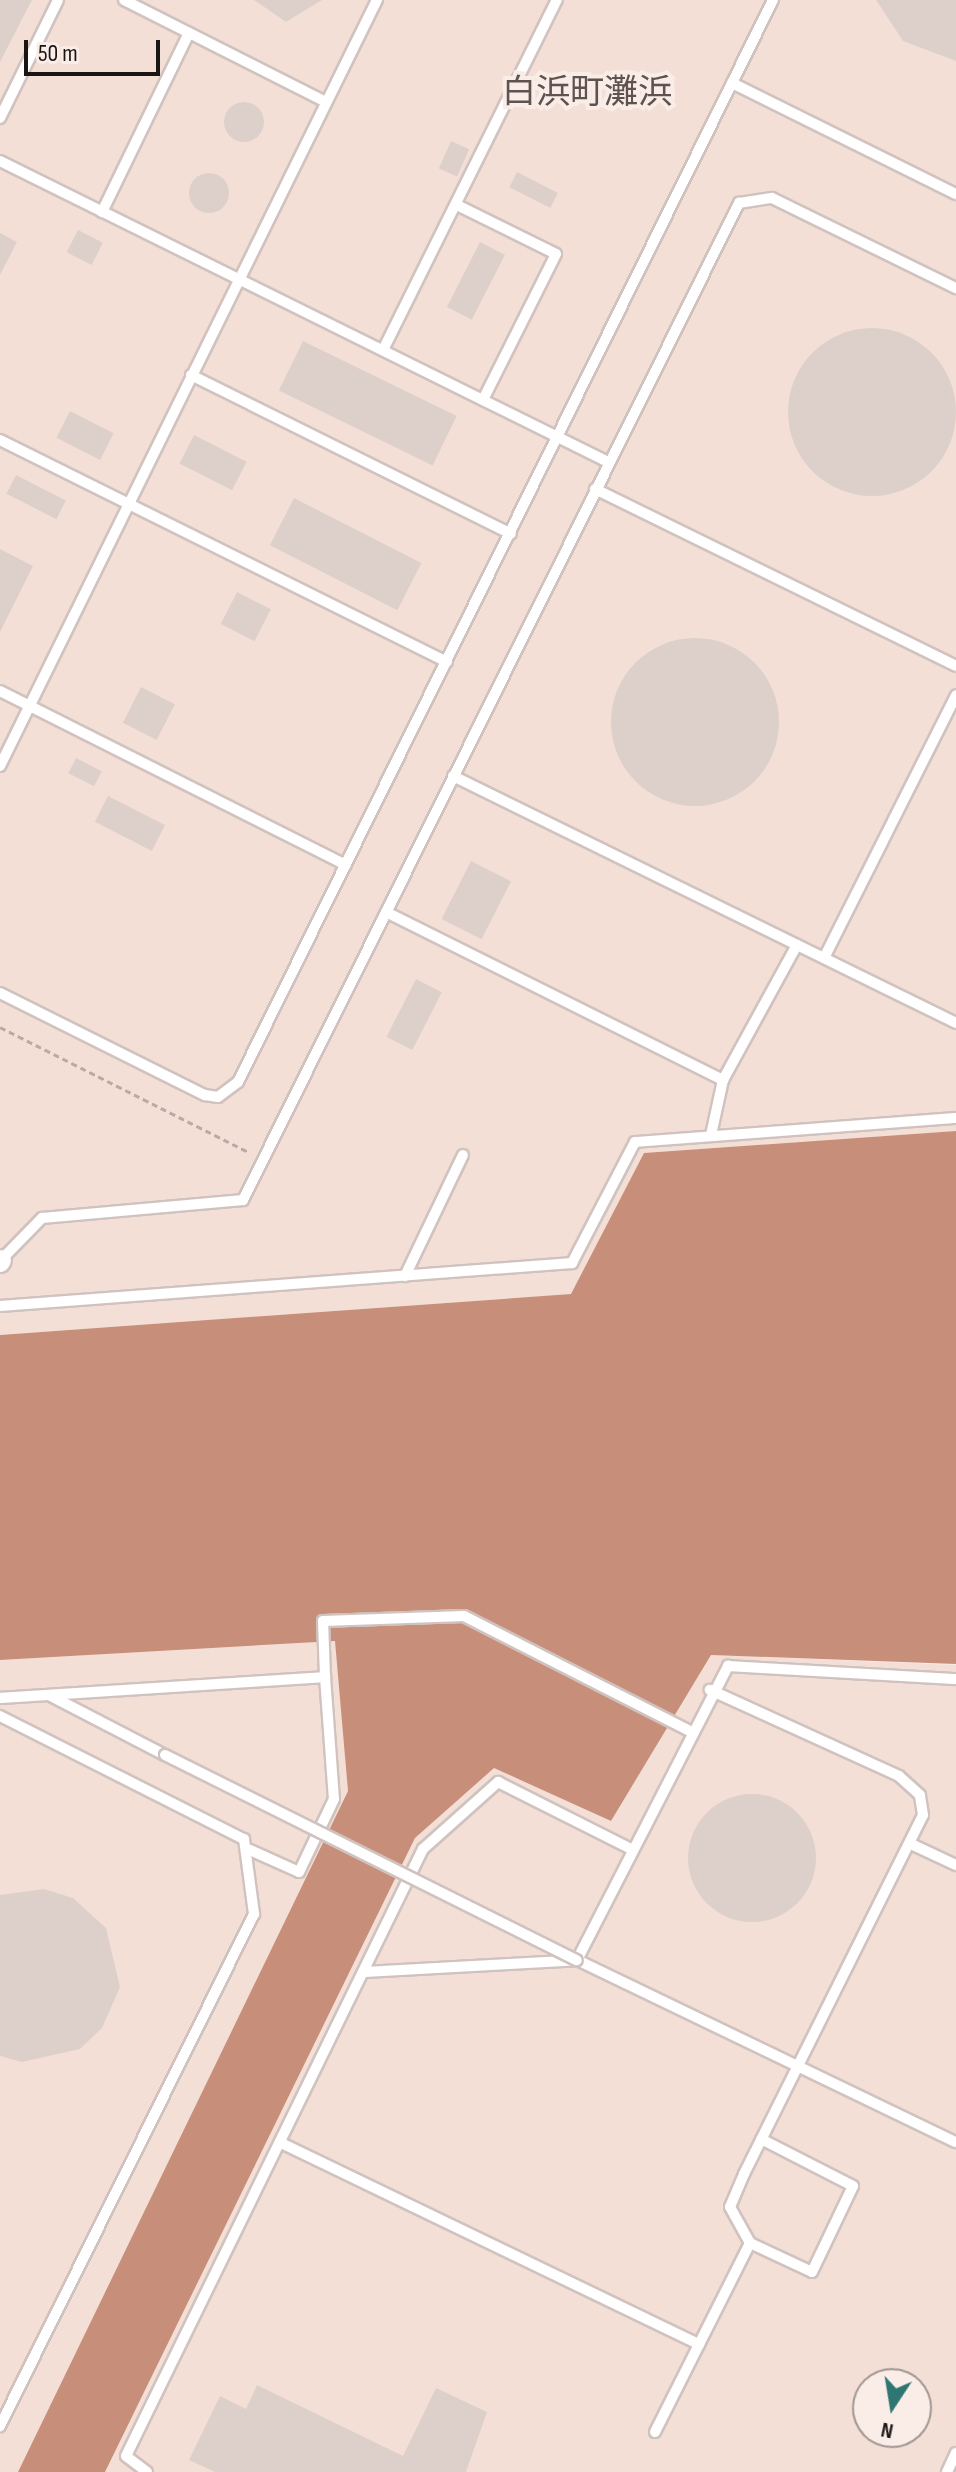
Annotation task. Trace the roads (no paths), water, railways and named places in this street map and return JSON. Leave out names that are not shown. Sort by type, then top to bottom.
[{"type":"lane","points":[[0,118],[58,0]]},
{"type":"lane","points":[[124,0],[326,102]]},
{"type":"lane","points":[[0,766],[377,0]]},
{"type":"lane","points":[[383,350],[557,0]]},
{"type":"lane","points":[[0,993],[218,1097],[238,1082],[773,0]]},
{"type":"lane","points":[[102,212],[189,33]]},
{"type":"lane","points":[[732,83],[956,194]]},
{"type":"lane","points":[[0,161],[608,462]]},
{"type":"lane","points":[[0,1261],[42,1218],[66,1212],[243,1200],[727,220],[753,196],[772,198],[956,288]]},
{"type":"lane","points":[[457,205],[556,254],[483,400]]},
{"type":"lane","points":[[191,375],[511,534]]},
{"type":"lane","points":[[0,440],[447,662]]},
{"type":"lane","points":[[595,489],[956,666]]},
{"type":"lane","points":[[0,691],[346,865]]},
{"type":"lane","points":[[824,958],[956,695]]},
{"type":"lane","points":[[453,776],[956,1023]]},
{"type":"lane","points":[[386,912],[723,1080]]},
{"type":"lane","points":[[711,1135],[723,1080],[797,945]]},
{"type":"lane","points":[[0,1306],[572,1263],[635,1142],[956,1118]]},
{"type":"lane","points":[[405,1276],[463,1155]]},
{"type":"lane","points":[[0,1716],[229,1831],[250,1850],[299,1872],[334,1799],[323,1621],[464,1616],[690,1731]]},
{"type":"lane","points":[[577,1960],[710,1690],[728,1666],[956,1679]]},
{"type":"lane","points":[[0,1698],[325,1677]]},
{"type":"lane","points":[[710,1690],[899,1776],[920,1795],[923,1815],[761,2139],[730,2207],[750,2243],[812,2272],[853,2186],[761,2139]]},
{"type":"lane","points":[[50,1695],[577,1960],[956,2142]]},
{"type":"lane","points":[[147,2472],[126,2456],[423,1849],[498,1782],[633,1850]]},
{"type":"lane","points":[[911,1844],[956,1865]]},
{"type":"lane","points":[[0,2426],[254,1914],[250,1850]]},
{"type":"lane","points":[[365,1972],[577,1960]]},
{"type":"lane","points":[[281,2143],[699,2344]]},
{"type":"lane","points":[[655,2432],[750,2243]]},
{"type":"lane","points":[[947,2472],[956,2453]]},
{"type":"district","name":"白浜町灘浜","points":[[587,93]]}]
